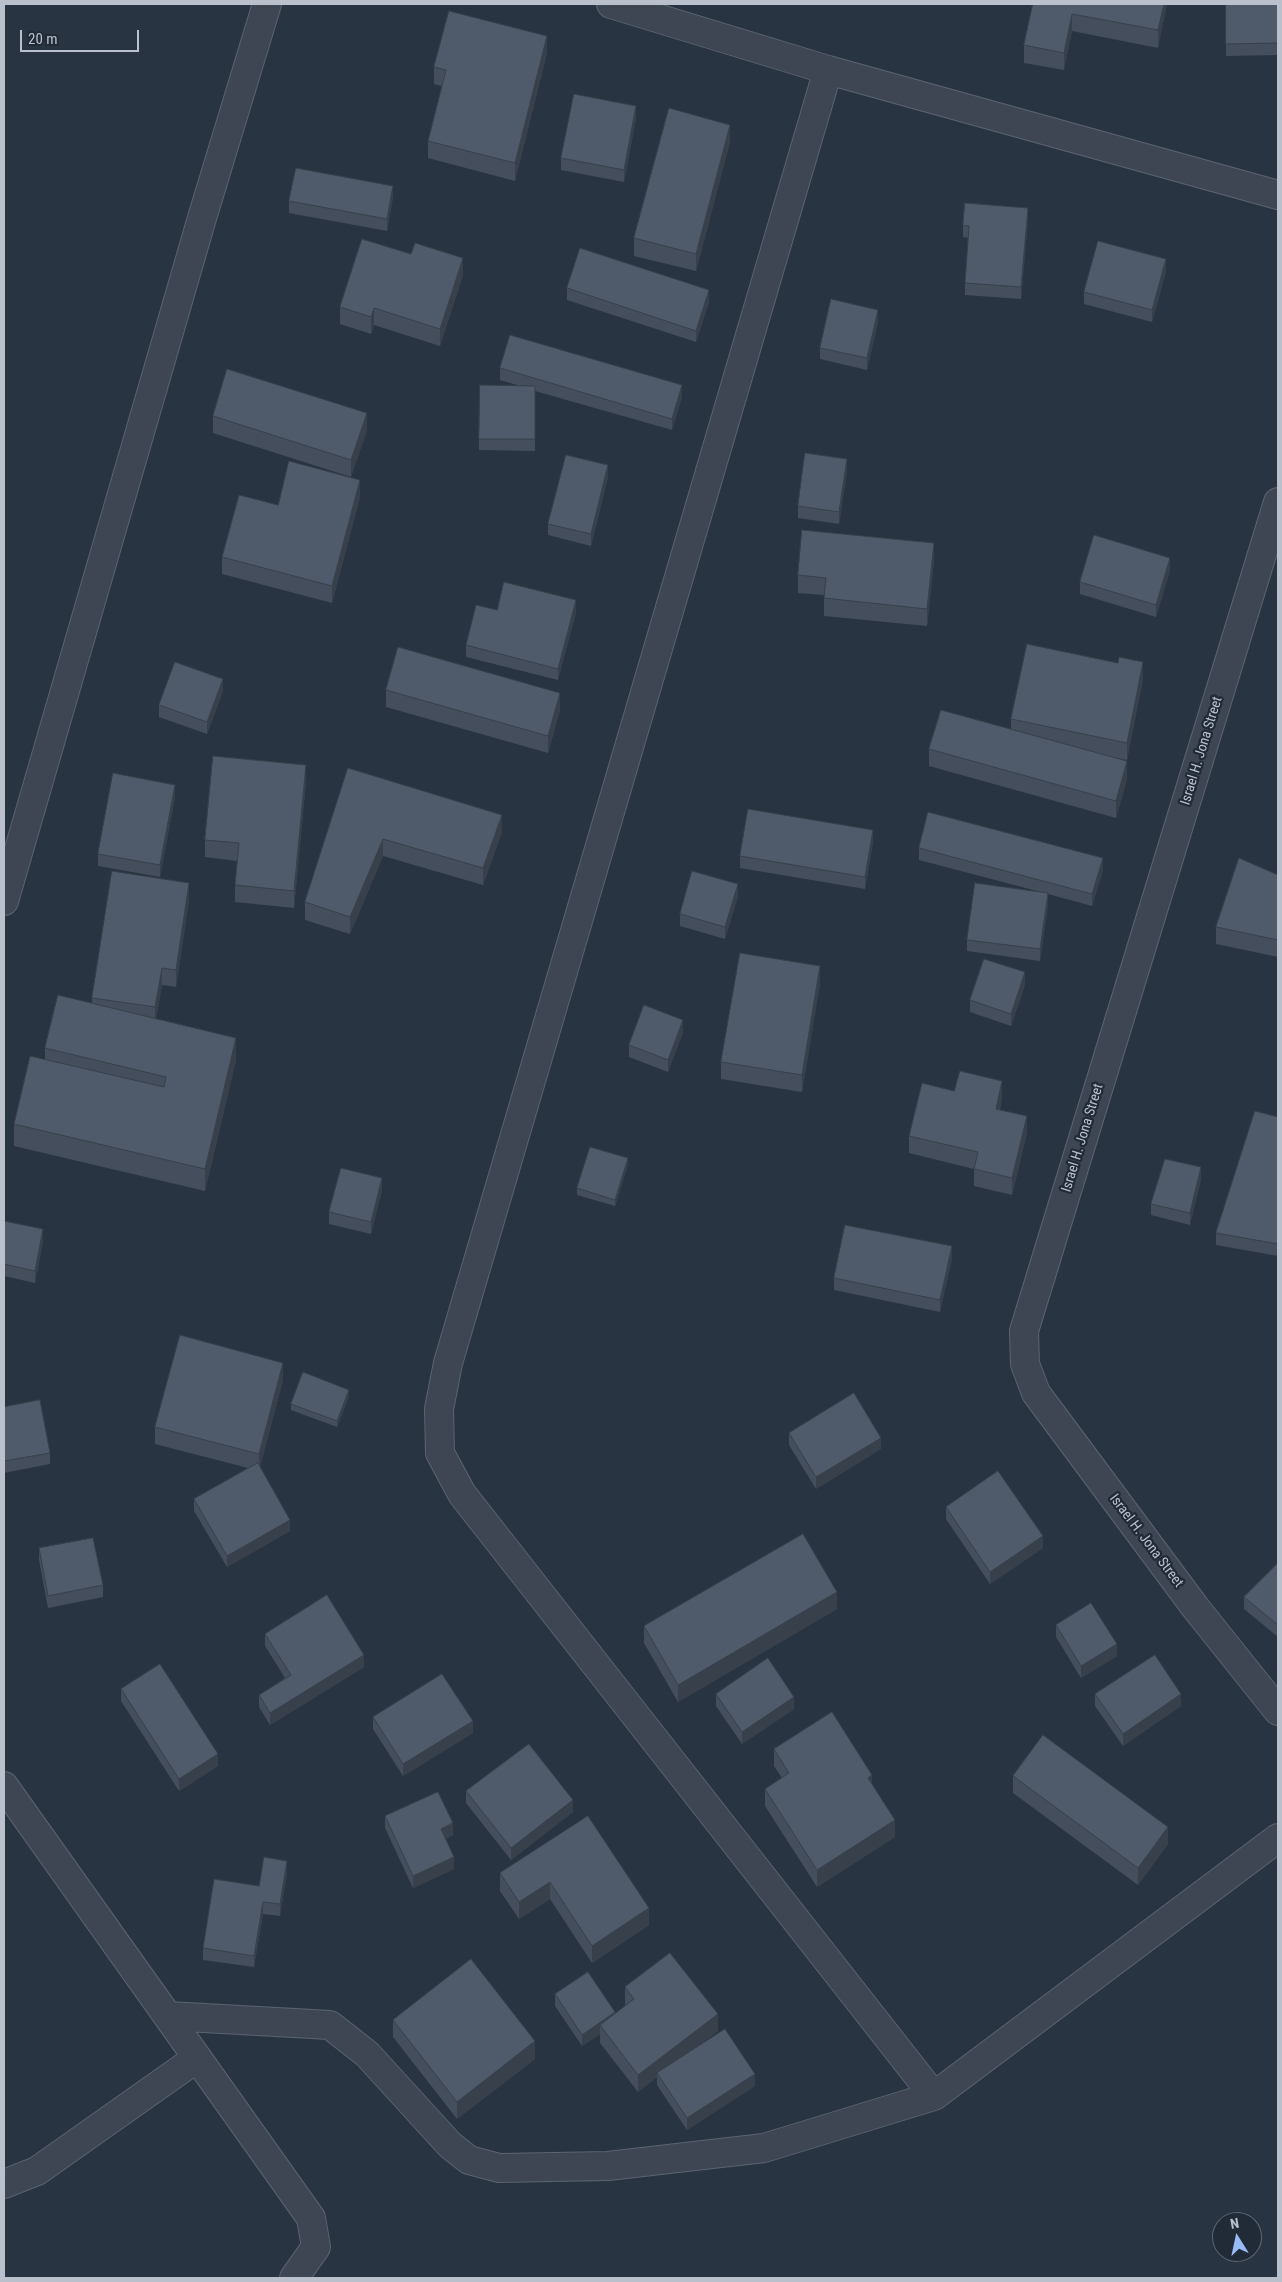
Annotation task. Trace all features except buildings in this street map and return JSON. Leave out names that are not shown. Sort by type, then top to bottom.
[{"type":"street","points":[[4,901],[266,4]]},
{"type":"street","points":[[612,4],[828,70],[1278,195]]},
{"type":"street","points":[[828,70],[448,1363],[438,1409],[440,1453],[462,1494],[934,2096]]},
{"type":"street","name":"Israel H. Jona Street","points":[[1278,502],[1024,1331],[1025,1364],[1036,1393],[1195,1607],[1278,1711]]},
{"type":"street","points":[[4,1786],[311,2218],[316,2247],[294,2278]]},
{"type":"street","points":[[168,2016],[330,2025],[367,2054],[450,2146],[469,2160],[499,2168],[608,2166],[764,2148],[934,2096],[1278,1838]]},
{"type":"street","points":[[4,2184],[37,2171],[198,2058]]}]
